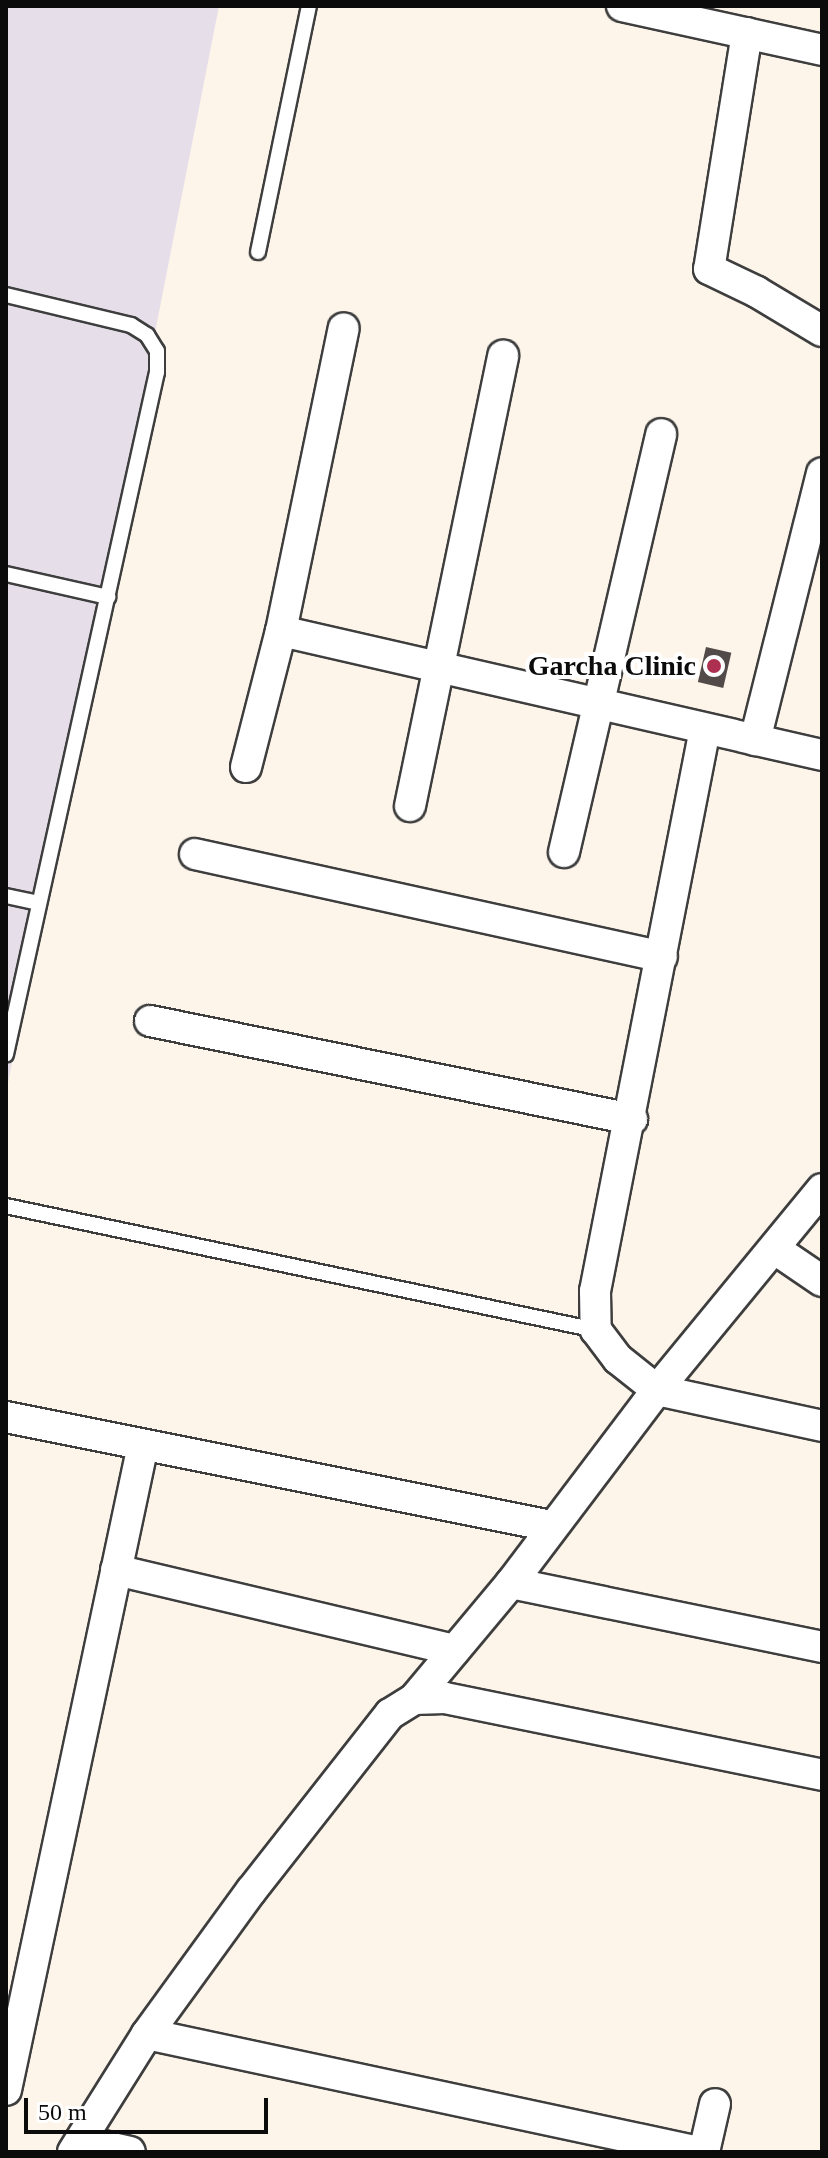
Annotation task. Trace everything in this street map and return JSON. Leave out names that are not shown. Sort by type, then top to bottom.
[{"type":"street","points":[[622,6],[822,50]]},
{"type":"street","points":[[747,33],[709,269],[757,292],[822,331]]},
{"type":"street","points":[[246,767],[281,631],[344,328]]},
{"type":"street","points":[[410,806],[503,356]]},
{"type":"street","points":[[564,852],[661,434]]},
{"type":"street","points":[[755,740],[822,473]]},
{"type":"street","points":[[281,631],[822,755]]},
{"type":"street","points":[[705,729],[632,1119],[595,1291],[596,1330],[618,1359],[657,1390],[822,1426]]},
{"type":"street","points":[[195,854],[662,957]]},
{"type":"street","points":[[150,1021],[632,1119]]},
{"type":"street","points":[[130,2152],[78,2146],[147,2034],[251,1891],[390,1714],[414,1699],[511,1583],[551,1526],[657,1390],[822,1189]]},
{"type":"street","points":[[775,1249],[822,1281]]},
{"type":"street","points":[[6,1417],[551,1526]]},
{"type":"street","points":[[6,2090],[143,1445]]},
{"type":"street","points":[[116,1570],[455,1650]]},
{"type":"street","points":[[511,1583],[822,1647]]},
{"type":"street","points":[[414,1699],[445,1698],[822,1775]]},
{"type":"street","points":[[147,2034],[702,2152],[715,2104]]},
{"type":"lane","points":[[258,252],[309,6]]},
{"type":"lane","points":[[6,295],[131,325],[147,335],[157,351],[157,372],[6,1054]]},
{"type":"lane","points":[[6,574],[108,597]]},
{"type":"lane","points":[[6,896],[38,903]]},
{"type":"lane","points":[[6,1206],[596,1330]]},
{"type":"shaded area","points":[[6,6],[219,6],[6,1093]]},
{"type":"building","points":[[706,647],[731,653],[723,688],[698,682]]},
{"type":"place","name":"Garcha Clinic","points":[[714,666]]}]
